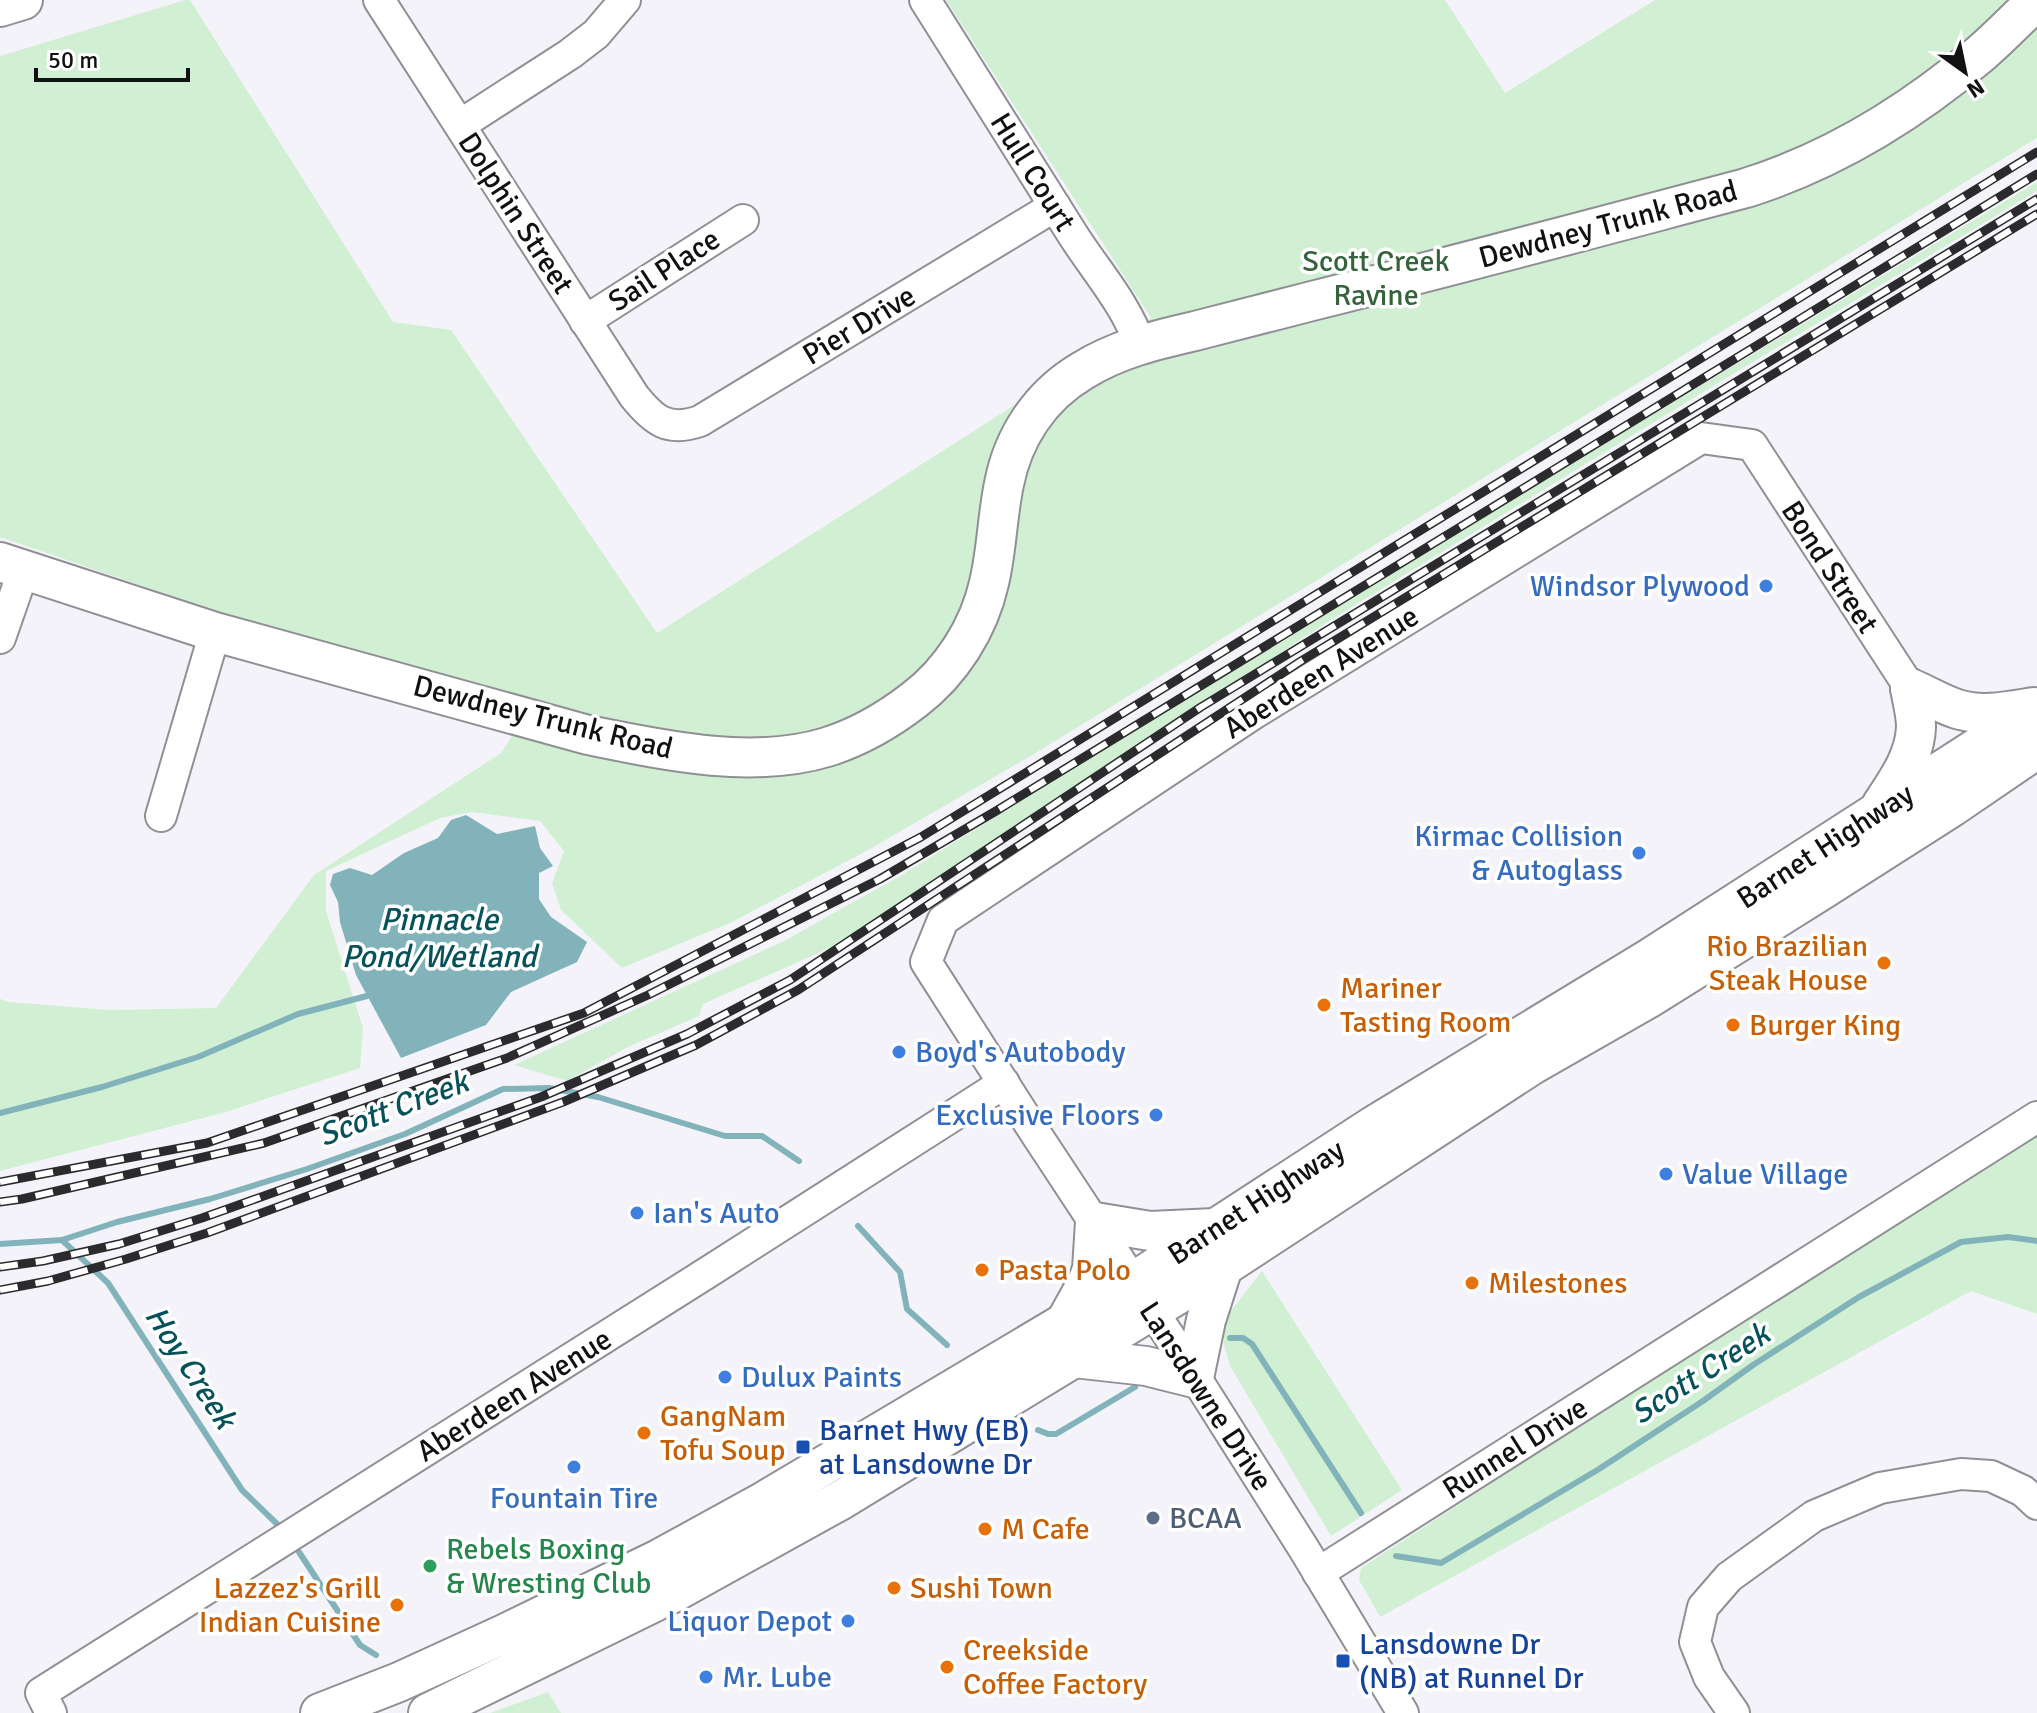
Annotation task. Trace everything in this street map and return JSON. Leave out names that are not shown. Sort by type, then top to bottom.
[{"type":"main road","points":[[0,7],[23,0]]},
{"type":"main road","name":"Dewdney Trunk Road","points":[[12,566],[215,632],[588,735],[649,748],[715,756],[799,753],[831,746],[900,711],[922,694],[956,656],[975,624],[985,599],[1011,456],[1023,430],[1044,401],[1071,378],[1101,360],[1140,345],[1784,176],[1852,143],[1908,108],[1980,54],[2037,0]]},
{"type":"main road","points":[[1910,688],[1969,711],[1999,713],[2037,708]]},
{"type":"main road","points":[[1910,688],[1945,738],[1956,762],[1952,807]]},
{"type":"main road","points":[[1875,814],[1894,786],[1913,747],[1916,724],[1910,688]]},
{"type":"main road","name":"Barnet Highway","points":[[428,1713],[683,1588],[841,1500],[1069,1341],[1142,1296],[1216,1228],[1384,1119],[1639,965],[2037,708]]},
{"type":"main road","name":"Barnet Highway","points":[[1142,1296],[1223,1267],[1532,1065],[1675,982],[1952,807],[2037,749]]},
{"type":"main road","points":[[1216,1228],[1150,1231],[1095,1222],[1092,1269],[1069,1341],[1194,1378],[1206,1320],[1223,1267]]},
{"type":"main road","name":"Barnet Highway","points":[[320,1713],[399,1682],[659,1559],[1069,1341]]},
{"type":"street","name":"Dolphin Street","points":[[379,0],[634,396],[659,422]]},
{"type":"street","points":[[460,125],[570,54],[596,34],[625,0]]},
{"type":"street","name":"Hull Court","points":[[925,0],[1124,309],[1140,345]]},
{"type":"street","name":"Pier Drive","points":[[659,422],[687,426],[700,421],[1055,206]]},
{"type":"street","name":"Sail Place","points":[[585,321],[743,220]]},
{"type":"street","name":"Aberdeen Avenue","points":[[926,962],[943,920],[1253,714],[1701,438],[1752,445]]},
{"type":"street","name":"Bond Street","points":[[1752,445],[1910,688]]},
{"type":"street","points":[[0,638],[12,566]]},
{"type":"street","points":[[161,816],[215,632]]},
{"type":"street","name":"Lansdowne Drive","points":[[926,962],[1318,1573],[1403,1713]]},
{"type":"street","name":"Aberdeen Avenue","points":[[51,1713],[41,1693],[1004,1083]]},
{"type":"street","name":"Runnel Drive","points":[[1318,1573],[2037,1117]]},
{"type":"street","points":[[1734,1713],[1709,1677],[1695,1642],[1703,1607],[1729,1577],[1814,1516],[1880,1488],[1961,1474],[1991,1476],[2023,1491],[2037,1504]]},
{"type":"green space","name":"Scott Creek Ravine","points":[[190,0],[393,322],[451,330],[657,633],[1151,318],[946,0],[1445,0],[1505,93],[1655,0],[2037,0],[2037,138],[1034,754],[870,849],[732,922],[622,968],[561,910],[552,883],[564,851],[540,821],[472,812],[440,818],[326,871],[326,911],[363,1028],[360,1068],[226,1112],[0,1171],[0,999],[109,1010],[216,1008],[314,875],[501,753],[524,717],[0,537],[0,56]]},
{"type":"green space","points":[[2037,182],[2037,191],[1326,623],[832,947],[703,1004],[699,1016],[630,1046],[567,1081],[514,1065],[784,941],[900,876],[1374,583]]},
{"type":"green space","points":[[2037,1130],[2037,1314],[1971,1291],[1380,1617],[1359,1580],[1361,1568]]},
{"type":"green space","points":[[1262,1271],[1402,1490],[1331,1536],[1230,1366],[1224,1345],[1224,1320]]},
{"type":"green space","points":[[548,1692],[561,1713],[490,1713]]},
{"type":"water","name":"Pinnacle Pond/Wetland","points":[[466,815],[497,834],[535,826],[540,848],[553,866],[539,873],[539,899],[551,917],[587,942],[577,962],[511,992],[486,1025],[401,1058],[356,975],[340,922],[338,902],[330,885],[333,874],[350,868],[372,875],[404,853],[438,838],[451,820]]},
{"type":"waterway","points":[[0,1113],[102,1087],[198,1057],[298,1014],[367,996]]},
{"type":"waterway","name":"Scott Creek","points":[[0,1244],[62,1240],[117,1222],[210,1199],[405,1134],[503,1089],[549,1088],[598,1097],[725,1136],[762,1136],[799,1161]]},
{"type":"waterway","name":"Scott Creek","points":[[858,1226],[900,1272],[907,1309],[947,1345]]},
{"type":"waterway","name":"Scott Creek","points":[[1396,1556],[1441,1563],[1599,1469],[1859,1297],[1961,1242],[2008,1237],[2037,1241]]},
{"type":"waterway","name":"Hoy Creek","points":[[62,1240],[108,1283],[242,1490],[277,1524]]},
{"type":"waterway","name":"Scott Creek","points":[[1230,1338],[1243,1338],[1252,1344],[1361,1513]]},
{"type":"waterway","name":"Scott Creek","points":[[1038,1430],[1056,1434],[1135,1387]]},
{"type":"waterway","name":"Hoy Creek","points":[[299,1552],[360,1645],[376,1655]]},
{"type":"railway","points":[[0,1182],[207,1143],[584,1013],[921,837],[2037,152]]},
{"type":"railway","points":[[0,1202],[264,1143],[507,1058],[648,995],[880,879],[2037,174]]},
{"type":"railway","points":[[0,1267],[119,1244],[202,1218],[541,1097],[687,1034],[790,980],[1201,707],[2037,199]]},
{"type":"railway","points":[[0,1290],[48,1281],[207,1233],[563,1102],[696,1045],[798,990],[1301,661],[2037,214]]},
{"type":"place","name":"Windsor Plywood","points":[[1766,586]]},
{"type":"place","name":"Kirmac Collision & Autoglass","points":[[1639,853]]},
{"type":"place","name":"Rio Brazilian Steak House","points":[[1884,963]]},
{"type":"place","name":"Mariner Tasting Room","points":[[1324,1005]]},
{"type":"place","name":"Burger King","points":[[1733,1025]]},
{"type":"place","name":"Boyd's Autobody","points":[[899,1052]]},
{"type":"place","name":"Exclusive Floors","points":[[1156,1115]]},
{"type":"place","name":"Value Village","points":[[1666,1174]]},
{"type":"place","name":"Ian's Auto","points":[[637,1213]]},
{"type":"place","name":"Pasta Polo","points":[[982,1270]]},
{"type":"place","name":"Milestones","points":[[1472,1283]]},
{"type":"place","name":"Dulux Paints","points":[[725,1377]]},
{"type":"place","name":"GangNam Tofu Soup","points":[[644,1433]]},
{"type":"place","name":"Barnet Hwy (EB) at Lansdowne Dr","points":[[803,1447]]},
{"type":"place","name":"Fountain Tire","points":[[574,1467]]},
{"type":"place","name":"BCAA","points":[[1153,1518]]},
{"type":"place","name":"M Cafe","points":[[985,1529]]},
{"type":"place","name":"Rebels Boxing & Wresting Club","points":[[430,1566]]},
{"type":"place","name":"Sushi Town","points":[[894,1588]]},
{"type":"place","name":"Lazzez's Grill Indian Cuisine","points":[[397,1605]]},
{"type":"place","name":"Liquor Depot","points":[[848,1621]]},
{"type":"place","name":"Lansdowne Dr (NB) at Runnel Dr","points":[[1343,1661]]},
{"type":"place","name":"Creekside Coffee Factory","points":[[947,1667]]},
{"type":"place","name":"Mr. Lube","points":[[706,1677]]}]
